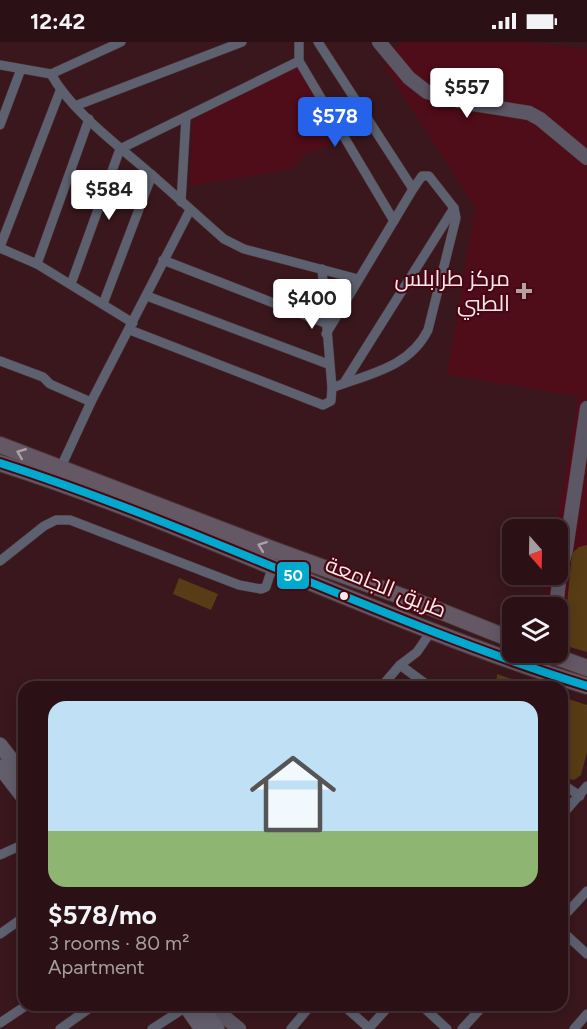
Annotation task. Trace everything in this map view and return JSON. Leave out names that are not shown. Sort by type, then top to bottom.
[{"type":"highway","name":"طريق الجامعة","points":[[0,445],[502,636]]},
{"type":"highway","name":"طريق الجامعة","points":[[0,463],[61,483],[273,565],[432,630],[587,686]]},
{"type":"highway","points":[[568,661],[587,668]]},
{"type":"main road","points":[[0,746],[18,768]]},
{"type":"main road","points":[[0,767],[18,790]]},
{"type":"main road","points":[[202,1011],[202,1029]]},
{"type":"main road","points":[[205,1011],[217,1029]]},
{"type":"street","points":[[0,65],[51,74],[121,42]]},
{"type":"street","points":[[75,106],[242,42]]},
{"type":"street","points":[[299,42],[299,61],[394,221]]},
{"type":"street","points":[[318,42],[414,189]]},
{"type":"street","points":[[379,42],[409,78],[427,92],[467,103],[529,113],[540,119],[587,158]]},
{"type":"street","points":[[72,284],[120,149],[299,61]]},
{"type":"street","points":[[0,125],[21,69]]},
{"type":"street","points":[[51,74],[60,91],[120,149],[189,210],[233,245],[358,279]]},
{"type":"street","points":[[60,91],[0,247],[72,284],[131,326],[324,405],[331,401],[332,388],[328,364],[322,269]]},
{"type":"street","points":[[181,202],[186,117]]},
{"type":"street","points":[[37,264],[89,119]]},
{"type":"street","points":[[103,304],[152,175]]},
{"type":"street","points":[[326,334],[422,176],[429,176],[454,208],[456,218],[423,342],[399,364],[332,388]]},
{"type":"street","points":[[344,383],[454,208]]},
{"type":"street","points":[[60,469],[91,402],[189,210]]},
{"type":"street","points":[[163,260],[325,322]]},
{"type":"street","points":[[147,296],[328,364]]},
{"type":"street","points":[[0,361],[44,377],[50,384],[91,402]]},
{"type":"street","points":[[558,597],[566,560],[587,408]]},
{"type":"street","points":[[0,561],[44,526],[56,520],[69,520],[238,585],[261,589],[266,587],[273,565]]},
{"type":"street","points":[[386,681],[400,665],[417,652],[432,630]]},
{"type":"street","points":[[400,665],[422,681]]},
{"type":"street","points":[[568,809],[587,786]]},
{"type":"street","points":[[568,788],[580,796]]},
{"type":"street","points":[[0,855],[18,847]]},
{"type":"street","points":[[568,912],[587,891]]},
{"type":"street","points":[[1,932],[18,921]]},
{"type":"street","points":[[568,937],[587,954]]},
{"type":"street","points":[[0,1023],[18,1011]]},
{"type":"street","points":[[60,1029],[85,1011]]},
{"type":"street","points":[[152,1029],[191,1011]]},
{"type":"street","points":[[210,1011],[239,1029]]},
{"type":"street","points":[[291,1029],[306,1011]]},
{"type":"street","points":[[350,1011],[370,1029],[385,1011]]},
{"type":"street","points":[[428,1011],[447,1029]]},
{"type":"street","points":[[462,1029],[478,1011]]},
{"type":"street","points":[[574,1029],[587,1014]]},
{"type":"shaded area","name":"مركز طرابلس الطبي","points":[[400,42],[530,42],[587,49],[587,652],[568,646],[568,597],[546,597],[547,585],[568,585],[568,519],[558,519],[578,396],[447,375],[475,207],[385,68]]},
{"type":"shaded area","points":[[300,64],[335,131],[328,147],[307,153],[292,169],[189,186],[193,118]]},
{"type":"shaded area","points":[[587,545],[587,652],[568,646],[568,597],[572,553],[579,547]]},
{"type":"shaded area","points":[[179,578],[218,594],[211,610],[173,594]]},
{"type":"shaded area","points":[[497,674],[517,681],[496,681]]},
{"type":"shaded area","points":[[568,699],[587,705],[587,752],[581,775],[574,780],[568,778]]},
{"type":"transit line","name":"50","points":[[0,463],[148,516],[439,634],[587,686]]},
{"type":"place","name":"مركز طرابلس الطبي","points":[[524,291]]}]
